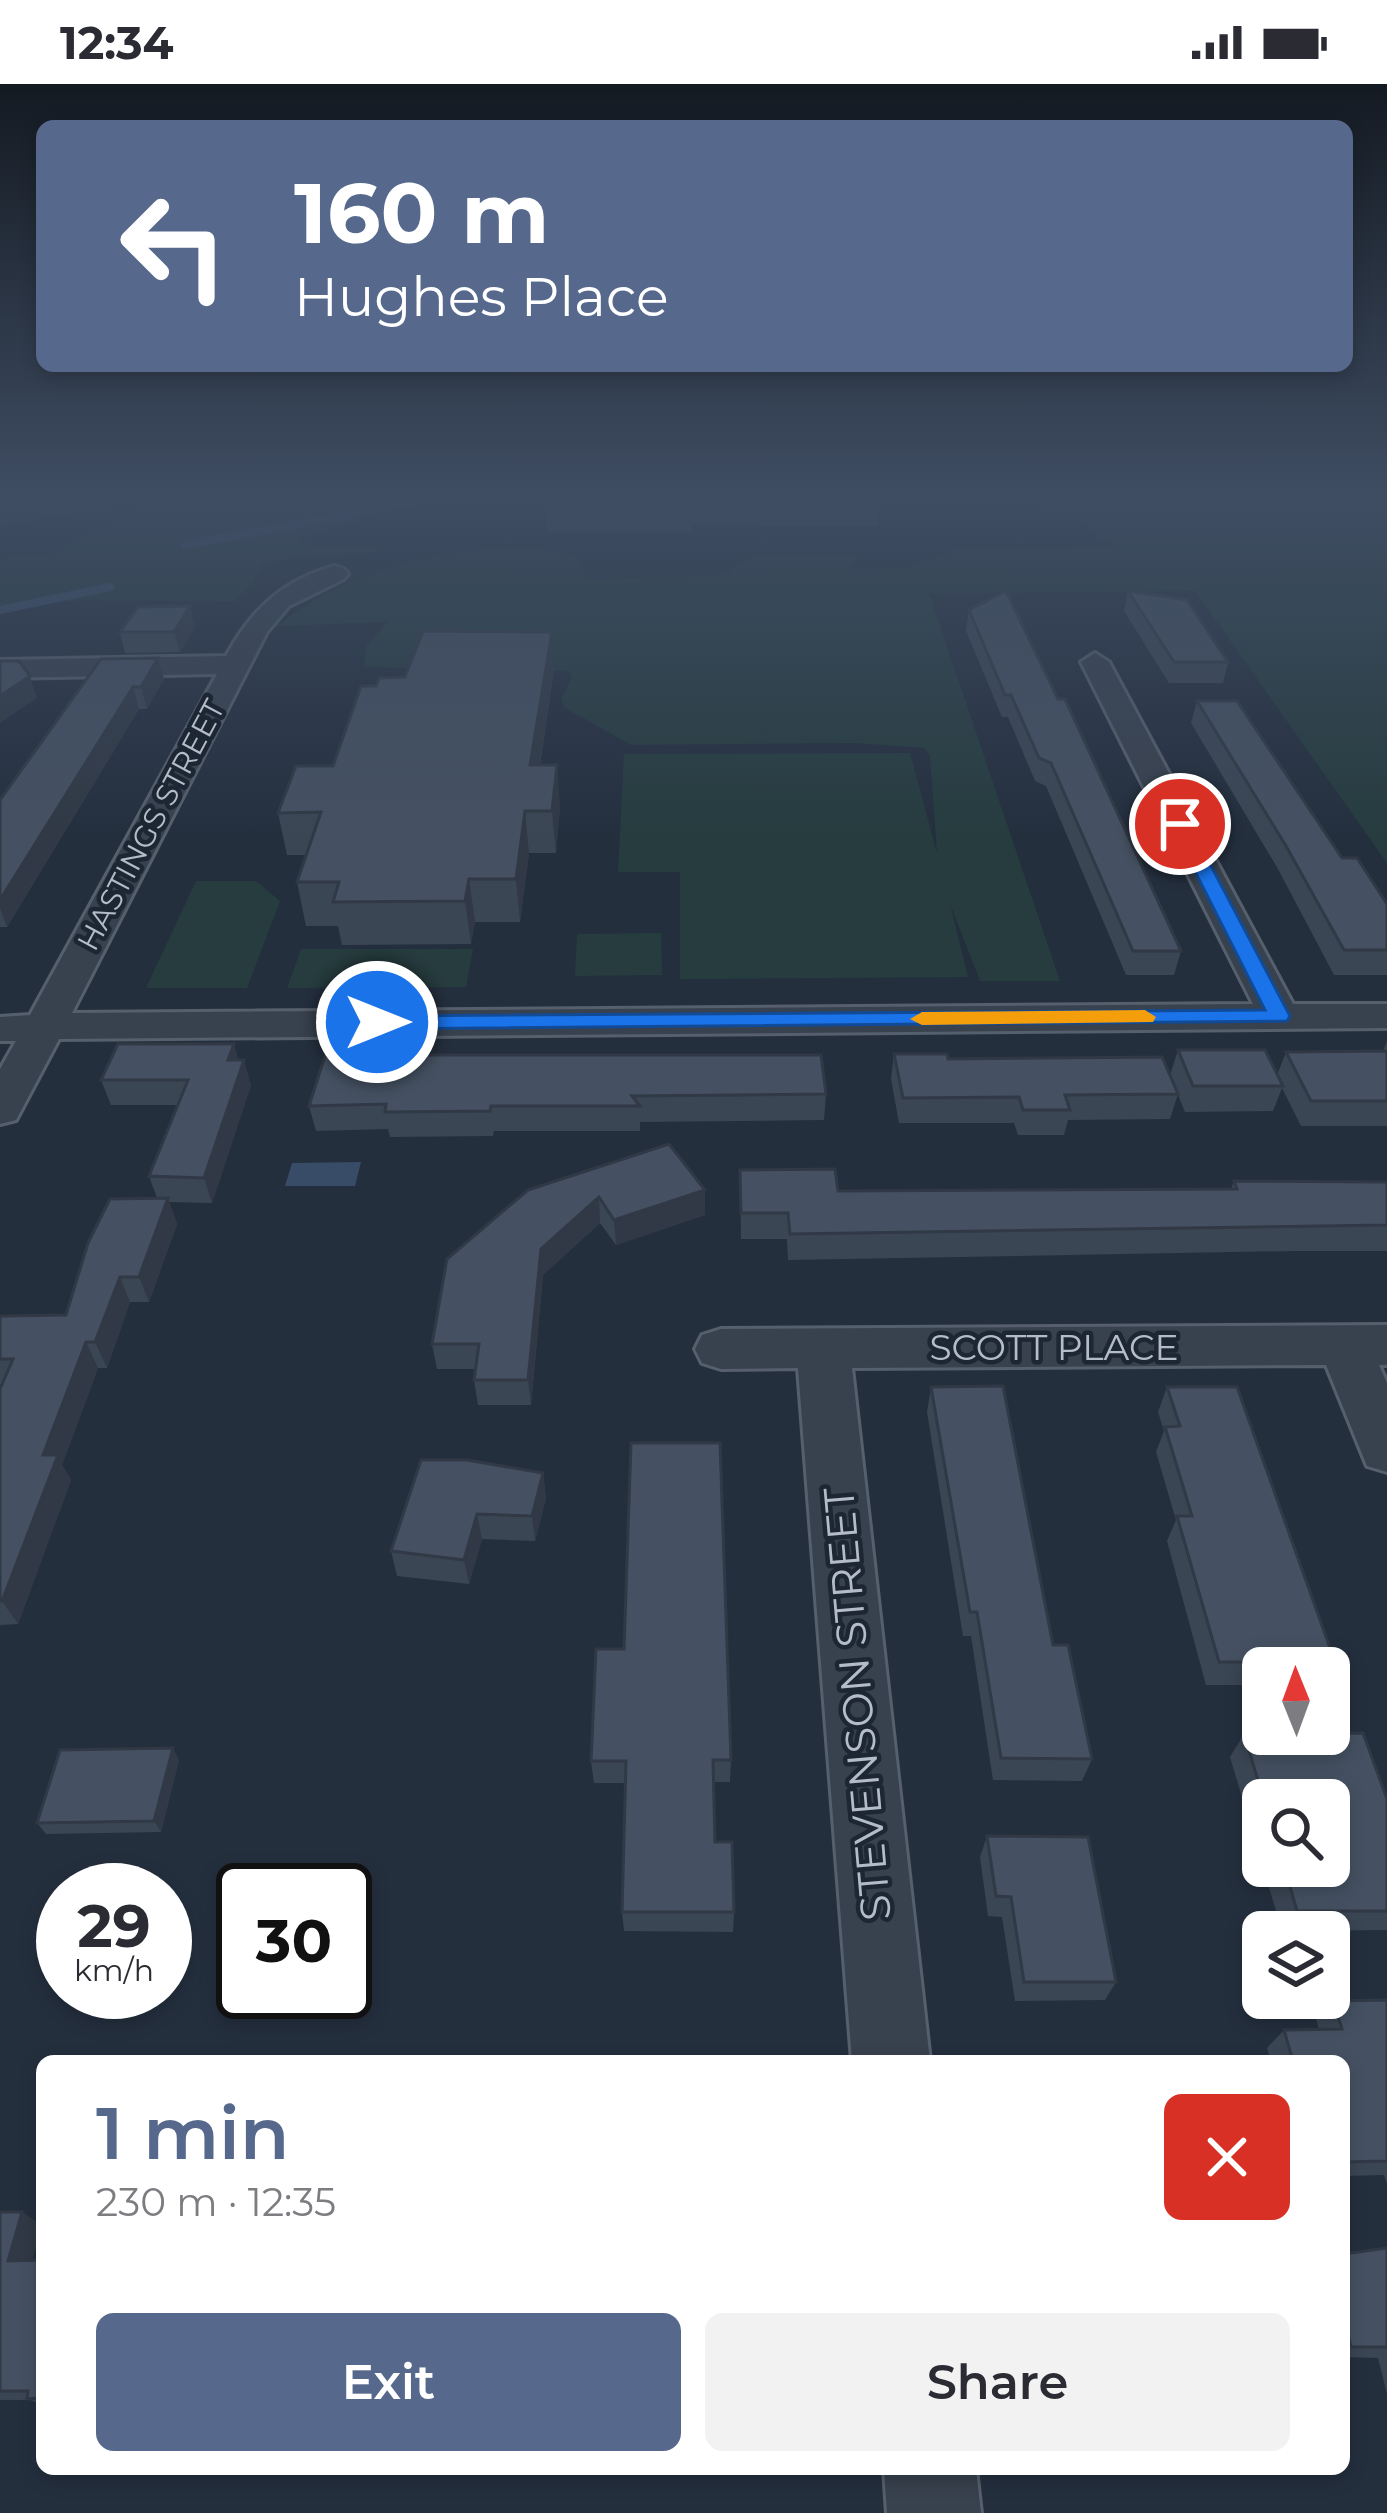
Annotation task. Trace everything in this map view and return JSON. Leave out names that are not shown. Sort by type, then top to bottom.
[{"type":"street","name":"HASTINGS STREET","points":[[0,1110],[234,664],[270,608]]},
{"type":"street","points":[[1095,662],[1279,1016]]},
{"type":"street","points":[[0,669],[234,664]]},
{"type":"street","points":[[0,1029],[1387,1016]]},
{"type":"street","points":[[1366,1345],[1387,1450]]},
{"type":"street","name":"SCOTT PLACE","points":[[721,1349],[1366,1345]]},
{"type":"street","name":"STEVENSON STREET","points":[[823,1348],[890,2055]]},
{"type":"street","points":[[931,2475],[934,2513]]},
{"type":"green space","points":[[302,608],[934,608],[1060,981],[980,981],[950,904],[968,977],[680,979],[680,872],[618,872],[624,754],[910,753],[937,853],[930,756],[924,748],[855,743],[631,745],[565,708],[561,699],[572,678],[569,671],[364,667],[366,647],[387,622],[278,626]]},
{"type":"green space","points":[[1207,608],[1387,608],[1387,863]]},
{"type":"green space","points":[[196,881],[256,881],[280,901],[247,988],[146,988]]},
{"type":"green space","points":[[661,933],[662,975],[575,976],[577,934]]},
{"type":"green space","points":[[301,949],[473,949],[466,987],[287,988]]},
{"type":"water","points":[[361,1162],[355,1186],[285,1186],[292,1163]]},
{"type":"building","points":[[137,608],[189,608],[174,632],[120,632]]},
{"type":"building","points":[[1014,608],[1058,699],[1065,699],[1181,951],[1133,951],[1051,763],[1039,758],[1011,695],[1005,695],[969,610]]},
{"type":"building","points":[[1139,608],[1193,608],[1228,662],[1174,662]]},
{"type":"building","points":[[423,631],[552,632],[530,765],[557,765],[552,811],[525,811],[516,879],[469,879],[465,901],[333,902],[339,882],[297,882],[321,812],[278,813],[296,766],[333,766],[361,686],[376,686],[379,678],[405,677]]},
{"type":"building","points":[[158,658],[141,687],[133,687],[0,900],[0,800],[101,659]]},
{"type":"building","points":[[0,661],[19,661],[30,676],[0,696]]},
{"type":"building","points":[[1197,701],[1237,701],[1342,858],[1357,858],[1387,904],[1387,950],[1344,950]]},
{"type":"building","points":[[118,1044],[234,1044],[228,1060],[244,1060],[204,1178],[149,1176],[188,1080],[101,1080]]},
{"type":"building","points":[[1178,1050],[1265,1050],[1283,1086],[1193,1086]]},
{"type":"building","points":[[1387,1051],[1387,1101],[1311,1101],[1286,1052]]},
{"type":"building","points":[[894,1054],[947,1054],[948,1059],[1162,1057],[1178,1094],[1065,1095],[1070,1110],[1023,1110],[1019,1097],[903,1098]]},
{"type":"building","points":[[821,1055],[826,1094],[632,1096],[640,1106],[491,1106],[490,1111],[385,1112],[386,1104],[309,1106],[325,1056]]},
{"type":"building","points":[[669,1144],[705,1190],[614,1220],[599,1197],[541,1249],[528,1380],[474,1380],[479,1344],[432,1344],[447,1259],[528,1190]]},
{"type":"building","points":[[835,1169],[838,1191],[1237,1189],[1234,1181],[1387,1182],[1387,1225],[790,1234],[788,1213],[741,1213],[740,1170]]},
{"type":"building","points":[[168,1198],[139,1277],[120,1277],[95,1342],[86,1342],[43,1455],[58,1455],[0,1601],[0,1389],[13,1359],[0,1359],[0,1316],[66,1315],[88,1243],[110,1199]]},
{"type":"building","points":[[1003,1386],[1053,1645],[1068,1645],[1092,1759],[1001,1758],[931,1387]]},
{"type":"building","points":[[1167,1387],[1237,1387],[1330,1647],[1242,1647],[1242,1662],[1219,1662],[1177,1516],[1192,1516],[1165,1427],[1180,1426]]},
{"type":"building","points":[[631,1443],[720,1443],[731,1760],[713,1760],[715,1842],[732,1842],[734,1912],[622,1912],[626,1761],[591,1761],[596,1649],[624,1649]]},
{"type":"building","points":[[421,1460],[467,1460],[543,1473],[532,1516],[477,1514],[464,1560],[391,1551]]},
{"type":"building","points":[[1350,1733],[1363,1733],[1387,1799],[1387,1911],[1297,1911],[1290,1887],[1350,1887],[1350,1779],[1258,1779],[1250,1755],[1350,1755]]},
{"type":"building","points":[[173,1748],[154,1821],[37,1823],[60,1750]]},
{"type":"building","points":[[987,1836],[1088,1837],[1116,1982],[1024,1982],[1011,1897],[996,1896]]},
{"type":"building","points":[[1387,2000],[1387,2161],[1350,2162],[1350,2055],[1291,2055],[1284,2030],[1342,2029],[1339,2019],[1350,2019],[1350,2001]]},
{"type":"building","points":[[0,2212],[22,2212],[8,2261],[36,2260],[36,2398],[27,2399],[28,2391],[0,2391]]},
{"type":"building","points":[[1387,2248],[1387,2347],[1351,2347],[1350,2253]]},
{"type":"waterway","points":[[0,610],[8,608]]},
{"type":"slow traffic","points":[[922,1019],[1145,1017]]},
{"type":"route","points":[[377,1022],[1279,1016],[1180,824]]}]
